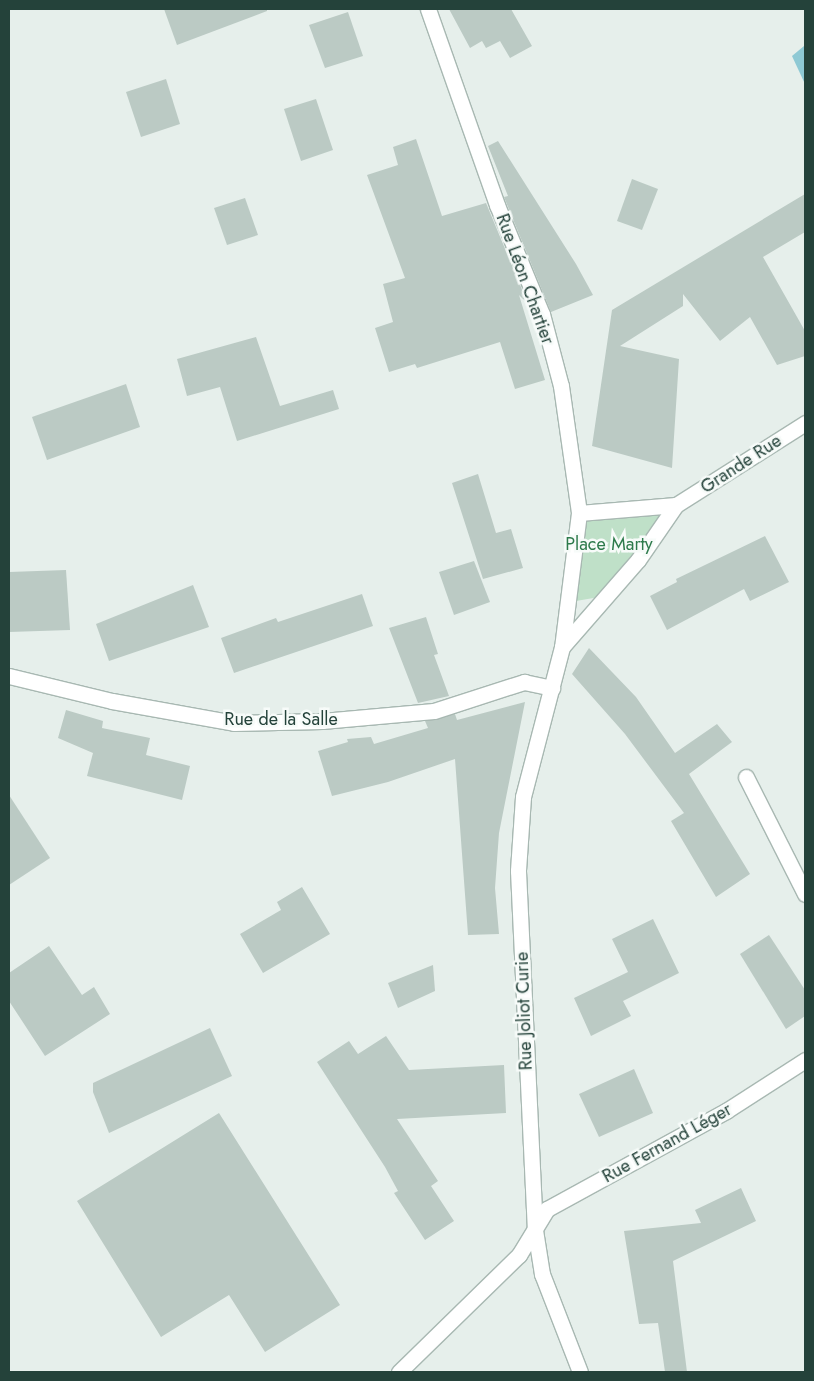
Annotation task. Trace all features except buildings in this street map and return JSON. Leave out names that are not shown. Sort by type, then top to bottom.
[{"type":"street","name":"Rue Léon Chartier","points":[[428,9],[497,205],[542,314],[561,386],[579,513],[562,647]]},
{"type":"street","name":"Grande Rue","points":[[562,647],[638,560],[676,505],[805,423]]},
{"type":"street","name":"Grande Rue","points":[[579,513],[676,505]]},
{"type":"street","name":"Rue Joliot Curie","points":[[562,647],[523,797],[518,871],[534,1230],[542,1274],[580,1372]]},
{"type":"street","name":"Rue de la Salle","points":[[9,676],[112,701],[234,723],[322,721],[434,711],[524,682],[552,688]]},
{"type":"street","points":[[746,777],[805,894]]},
{"type":"street","name":"Rue Fernand Léger","points":[[398,1372],[519,1255],[547,1209],[726,1111],[805,1060]]},
{"type":"green space","name":"Place Marty","points":[[664,511],[605,596],[576,601],[586,519]]},
{"type":"water","points":[[805,47],[805,84],[792,56]]}]
